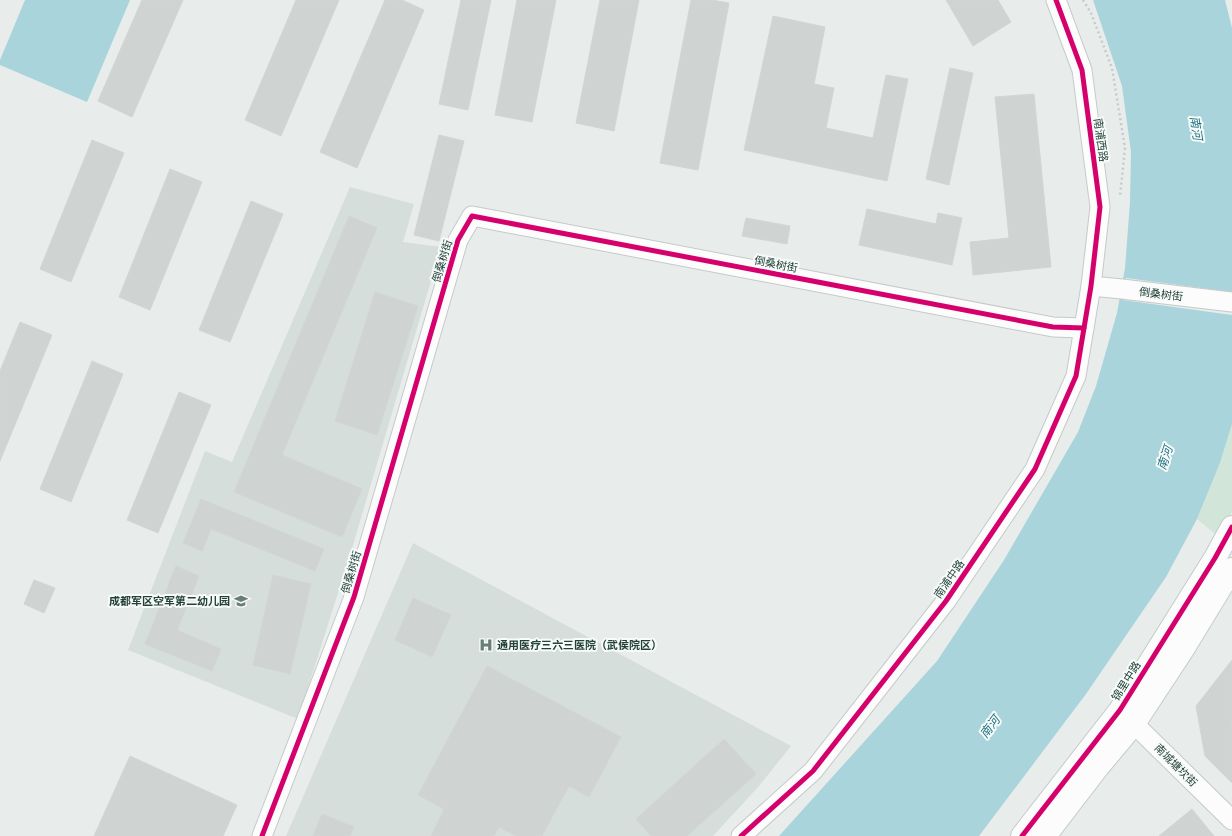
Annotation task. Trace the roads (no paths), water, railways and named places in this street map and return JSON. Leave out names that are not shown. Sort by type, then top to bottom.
[{"type":"main road","name":"锦里中路","points":[[1045,836],[1098,767],[1232,527]]},
{"type":"main road","name":"锦里中路","points":[[1022,836],[1127,717],[1182,650],[1232,569]]},
{"type":"street","name":"南浦西路","points":[[1056,0],[1082,70],[1100,207],[1091,286]]},
{"type":"street","name":"倒桑树街","points":[[262,836],[354,597],[458,240],[472,216],[1053,328],[1084,328]]},
{"type":"street","name":"倒桑树街","points":[[1091,286],[1122,288],[1232,302]]},
{"type":"street","name":"南浦中路","points":[[741,836],[813,771],[946,601],[1035,470],[1076,376],[1091,286]]},
{"type":"street","name":"南城塘坎街","points":[[1127,717],[1232,820]]},
{"type":"water","points":[[25,0],[130,0],[87,102],[0,65],[0,60]]},
{"type":"water","name":"南河","points":[[1093,0],[1225,0],[1232,28],[1232,424],[1220,463],[1197,519],[1166,577],[1086,694],[979,836],[779,836],[937,661],[1004,560],[1078,432],[1096,386],[1117,313],[1125,268],[1130,202],[1131,152],[1122,86]]},
{"type":"place","name":"成都军区空军第二幼儿园","points":[[241,601]]},
{"type":"place","name":"通用医疗三六三医院（武侯院区）","points":[[486,645]]}]
